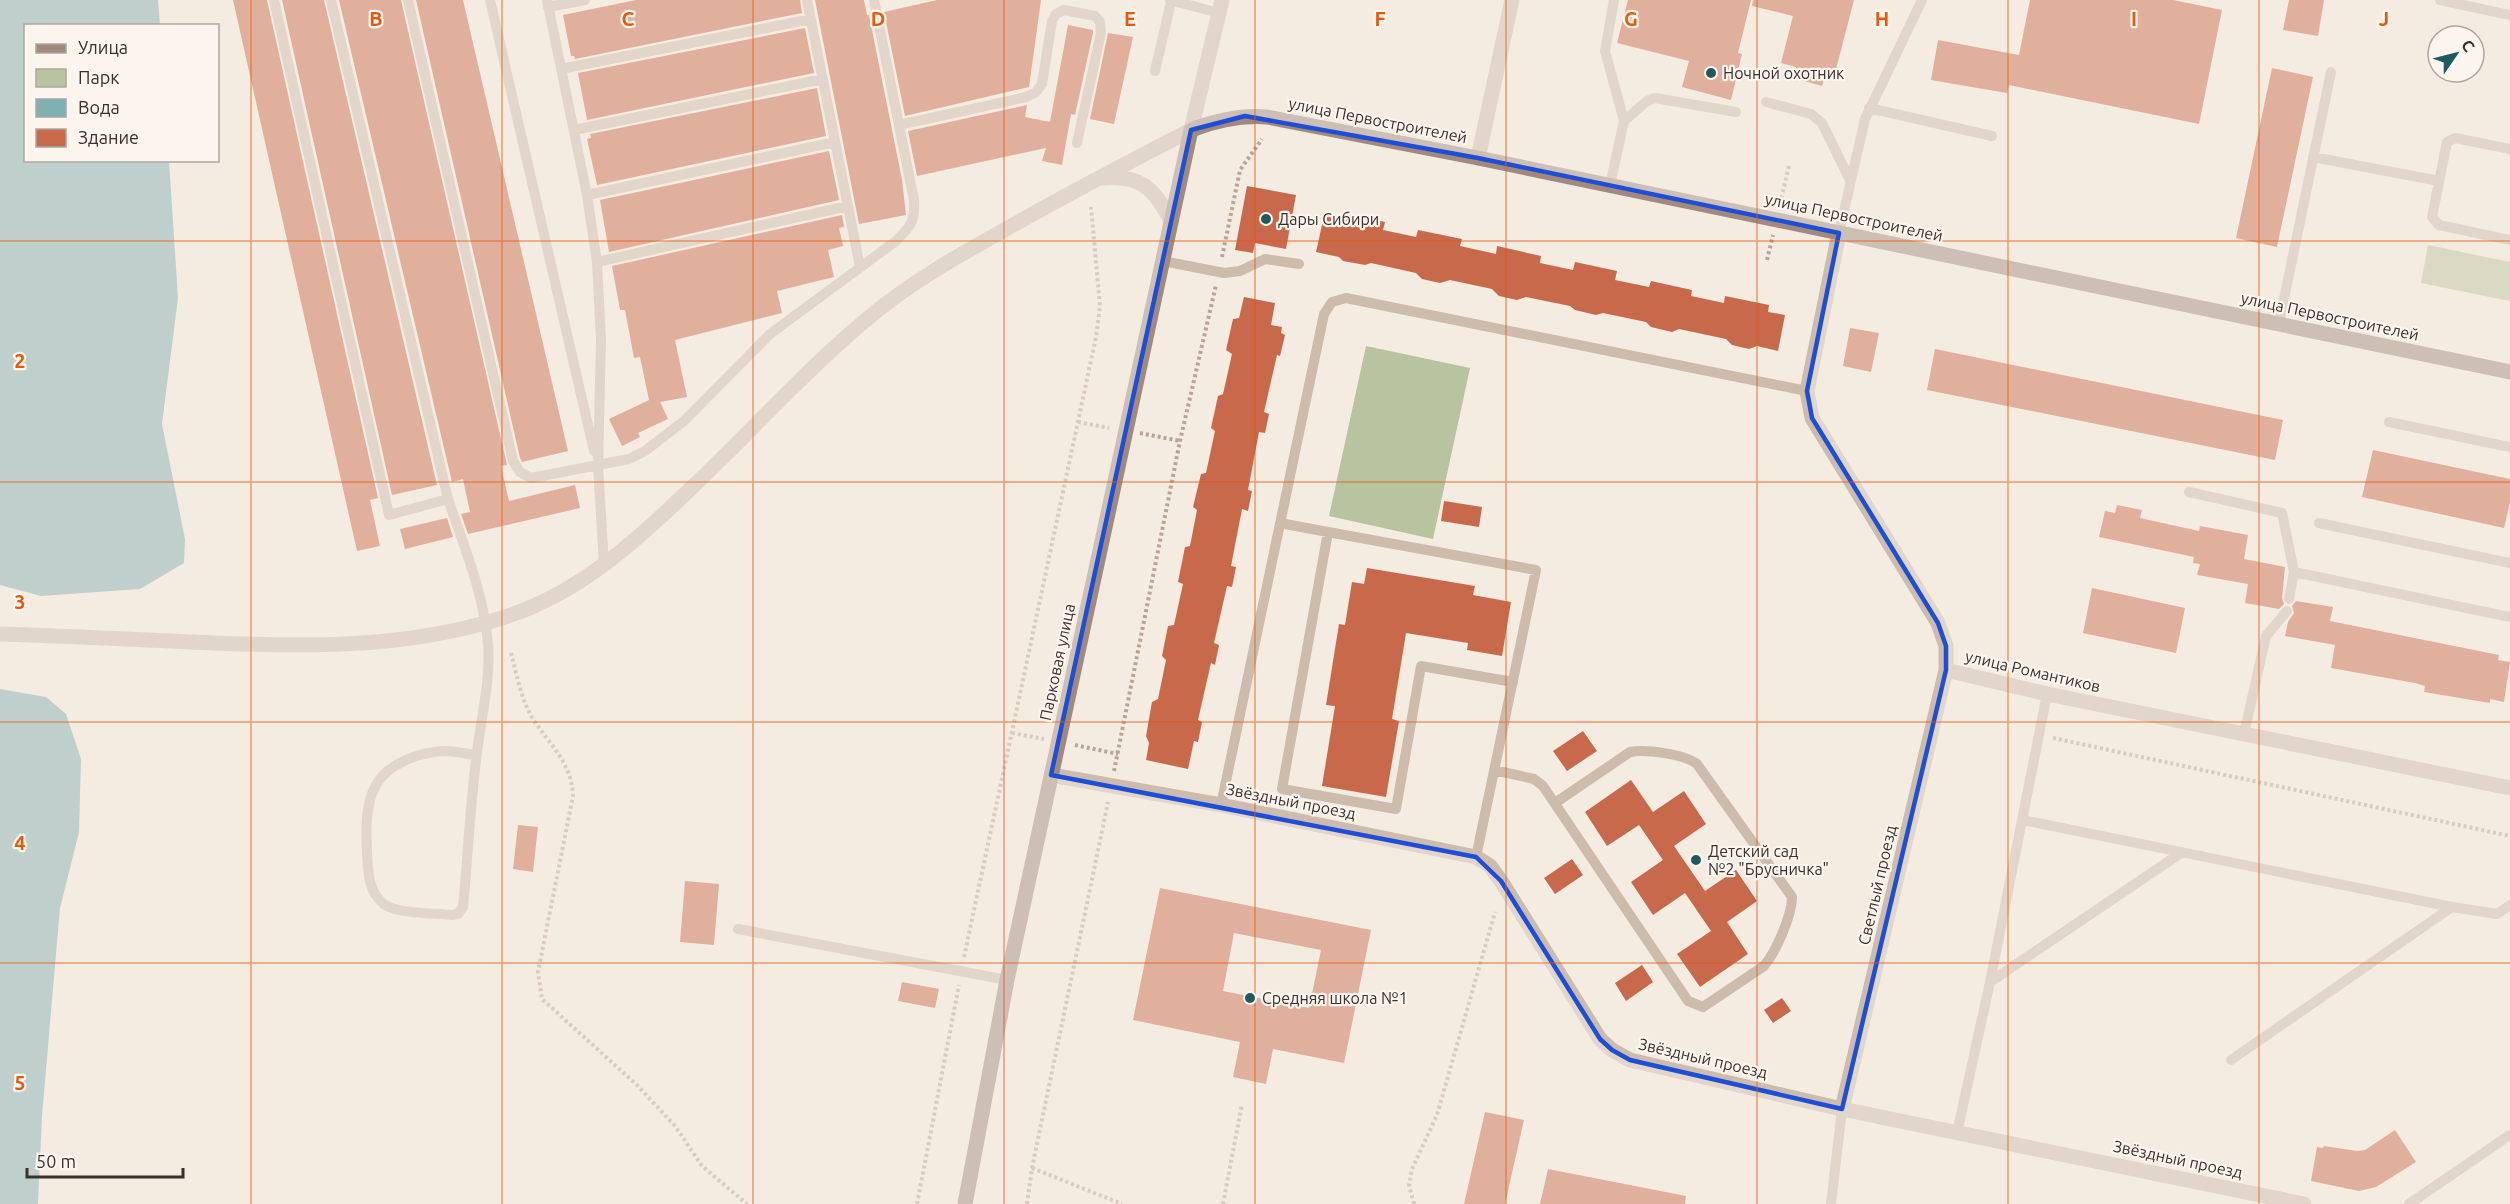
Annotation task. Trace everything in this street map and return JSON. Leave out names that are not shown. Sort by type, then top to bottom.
[{"type":"street","points":[[1478,158],[1512,0]]},
{"type":"street","points":[[0,634],[313,646],[361,644],[443,634],[486,623],[540,604],[604,565],[672,507],[842,341],[875,312],[926,276],[1095,178],[1191,130],[1220,6]]},
{"type":"street","name":"улица Первостроителей","points":[[1191,130],[1226,119],[1245,116],[1267,117],[1610,185],[2510,372]]},
{"type":"street","name":"Парковая улица","points":[[965,1204],[1007,980],[1191,130]]},
{"type":"street","points":[[1095,178],[1117,177],[1136,180],[1152,190],[1171,221]]},
{"type":"street","name":"улица Романтиков","points":[[1839,232],[1807,391],[1812,418],[1824,441],[1938,623],[1946,646],[1946,670],[2047,694],[2510,788]]},
{"type":"street","name":"Светлый проезд","points":[[1842,1109],[1946,670]]},
{"type":"street","name":"Звёздный проезд","points":[[1051,775],[1221,805],[1476,857],[1490,866],[1501,880],[1600,1039],[1612,1050],[1630,1060],[1842,1109],[2304,1204]]},
{"type":"lane","points":[[274,0],[389,515],[448,499]]},
{"type":"lane","points":[[332,0],[448,499],[474,574],[486,623],[488,673],[476,755],[463,907],[458,914],[452,915],[394,909],[384,904],[370,884],[368,869],[368,813],[376,784],[395,766],[429,753],[445,751],[476,755]]},
{"type":"lane","points":[[408,0],[513,461],[520,472],[531,478],[629,459],[665,438],[764,340],[896,241],[911,226],[915,213],[874,0]]},
{"type":"lane","points":[[490,0],[598,466]]},
{"type":"lane","points":[[585,0],[548,4],[587,195],[597,261],[601,340],[598,466],[604,565]]},
{"type":"lane","points":[[807,0],[861,267]]},
{"type":"lane","points":[[1610,185],[1624,121],[1605,51],[1614,0]]},
{"type":"lane","points":[[1839,232],[1869,108],[1922,0]]},
{"type":"lane","points":[[2440,0],[2510,15]]},
{"type":"lane","points":[[1155,71],[1170,1],[1220,6]]},
{"type":"lane","points":[[899,125],[1026,97],[1036,92],[1042,84],[1052,21],[1056,14],[1064,10],[1095,16],[1100,22],[1101,33],[1077,143]]},
{"type":"lane","points":[[561,69],[811,19]]},
{"type":"lane","points":[[2279,323],[2331,72]]},
{"type":"lane","points":[[574,130],[823,79]]},
{"type":"lane","points":[[1624,121],[1647,101],[1655,98],[1736,112]]},
{"type":"lane","points":[[1766,102],[1811,114],[1822,123],[1850,180]]},
{"type":"lane","points":[[1869,108],[1992,136]]},
{"type":"lane","points":[[2510,149],[2455,138],[2447,142],[2432,217],[2439,225],[2510,240]]},
{"type":"lane","points":[[587,195],[836,142]]},
{"type":"lane","points":[[2313,157],[2439,181]]},
{"type":"lane","points":[[597,261],[848,206]]},
{"type":"lane","points":[[1163,261],[1219,272],[1240,271],[1265,259],[1299,264]]},
{"type":"lane","points":[[1221,805],[1324,314],[1332,302],[1346,298],[1807,391]]},
{"type":"lane","points":[[2389,422],[2510,447]]},
{"type":"lane","points":[[2189,492],[2282,513],[2294,572],[2288,605],[2266,636],[2244,734]]},
{"type":"lane","points":[[2319,523],[2510,563]]},
{"type":"lane","points":[[1280,524],[1536,570],[1476,857]]},
{"type":"lane","points":[[1328,532],[1282,789],[1396,809],[1421,666],[1513,682]]},
{"type":"lane","points":[[2294,572],[2510,617]]},
{"type":"lane","points":[[1957,1132],[1990,982],[2047,694]]},
{"type":"lane","points":[[1494,770],[1534,779],[1543,786],[1688,1001],[1703,1007],[1764,966],[1771,958],[1792,906],[1792,897],[1697,764],[1690,758],[1640,750],[1630,752],[1555,803]]},
{"type":"lane","points":[[2023,820],[2452,907],[2497,914],[2510,905]]},
{"type":"lane","points":[[1990,982],[2181,853]]},
{"type":"lane","points":[[2231,1060],[2452,907]]},
{"type":"lane","points":[[738,929],[1007,980]]},
{"type":"lane","points":[[1831,1204],[1842,1109]]},
{"type":"lane","points":[[2409,1204],[2510,1135]]},
{"type":"path","points":[[1027,1204],[1032,1168],[1180,441],[1240,170],[1262,139]]},
{"type":"path","points":[[918,1204],[961,970],[1096,336],[1100,306],[1090,207]]},
{"type":"path","points":[[511,653],[525,703],[533,719],[556,749],[572,782],[573,796],[538,972],[542,999],[638,1086],[675,1126],[702,1166],[747,1204]]},
{"type":"path","points":[[2039,735],[2510,836]]},
{"type":"path","points":[[1414,1204],[1409,1185],[1412,1169],[1437,1115],[1495,912]]},
{"type":"path","points":[[1223,1204],[1242,1104]]},
{"type":"path","points":[[1032,1168],[1122,1204]]},
{"type":"highlighted area","points":[[1245,116],[1478,158],[1839,233],[1807,391],[1812,418],[1938,623],[1946,646],[1946,670],[1842,1109],[1630,1060],[1612,1050],[1600,1039],[1501,881],[1476,857],[1051,775],[1191,130]]},
{"type":"green space","points":[[2428,245],[2510,262],[2510,301],[2421,283]]},
{"type":"green space","points":[[1366,346],[1470,368],[1433,539],[1329,516]]},
{"type":"water","points":[[0,0],[158,0],[160,24],[24,24],[24,162],[169,162],[178,298],[162,424],[185,539],[184,563],[140,589],[41,596],[0,585]]},
{"type":"water","points":[[0,689],[46,697],[66,714],[81,759],[79,832],[60,908],[42,1116],[38,1204],[0,1204]]},
{"type":"building","points":[[233,0],[267,0],[378,498],[370,500],[380,546],[357,551]]},
{"type":"building","points":[[282,0],[324,0],[437,485],[392,495]]},
{"type":"building","points":[[339,0],[401,0],[507,465],[501,466],[509,501],[575,485],[580,508],[468,534],[461,514],[470,512],[463,479],[452,482]]},
{"type":"building","points":[[416,0],[463,0],[568,451],[522,462],[520,458]]},
{"type":"building","points":[[636,0],[800,0],[802,13],[575,59],[571,56],[563,15]]},
{"type":"building","points":[[815,0],[864,0],[902,180],[906,215],[859,224]]},
{"type":"building","points":[[937,0],[1041,0],[1029,87],[905,116],[884,12]]},
{"type":"building","points":[[1628,0],[1751,0],[1738,53],[1742,54],[1731,100],[1682,87],[1689,61],[1617,43]]},
{"type":"building","points":[[1753,0],[1854,0],[1834,77],[1825,75],[1822,86],[1793,78],[1796,67],[1781,63],[1793,16],[1752,6]]},
{"type":"building","points":[[2030,0],[2173,0],[2222,10],[2199,124],[2009,85],[2007,93],[1931,80],[1938,40],[2019,55]]},
{"type":"building","points":[[2289,0],[2324,0],[2318,36],[2283,30]]},
{"type":"building","points":[[1068,25],[1093,30],[1093,33],[1075,115],[1071,114],[1062,165],[1042,161],[1046,148],[917,176],[908,131],[1027,105],[1025,117],[1050,122]]},
{"type":"building","points":[[805,28],[814,73],[587,120],[578,73]]},
{"type":"building","points":[[1108,33],[1133,37],[1114,124],[1090,119]]},
{"type":"building","points":[[2272,68],[2313,77],[2277,247],[2236,238]]},
{"type":"building","points":[[817,88],[826,136],[597,185],[587,139],[591,138],[590,134]]},
{"type":"building","points":[[829,151],[839,200],[609,252],[600,200]]},
{"type":"building","name":"Дары Сибири","points":[[1247,186],[1296,195],[1286,249],[1255,243],[1253,253],[1235,250]]},
{"type":"building","points":[[1344,213],[1385,222],[1383,230],[1416,237],[1418,230],[1462,239],[1460,246],[1496,254],[1497,246],[1541,256],[1540,263],[1573,270],[1575,262],[1617,271],[1615,280],[1649,287],[1651,281],[1692,290],[1691,296],[1724,303],[1725,296],[1769,305],[1768,312],[1785,315],[1778,351],[1757,346],[1749,349],[1732,345],[1726,339],[1679,329],[1672,332],[1651,327],[1646,322],[1603,313],[1596,315],[1575,310],[1570,306],[1526,297],[1517,300],[1499,296],[1492,289],[1450,280],[1440,283],[1422,279],[1416,273],[1371,263],[1365,265],[1343,261],[1339,257],[1316,252],[1324,216],[1343,220]]},
{"type":"building","points":[[842,215],[844,227],[839,228],[843,246],[828,250],[834,277],[777,291],[782,313],[675,340],[687,397],[660,402],[668,419],[638,433],[640,437],[622,446],[609,419],[649,400],[640,357],[634,358],[625,310],[620,310],[612,266]]},
{"type":"building","points":[[1244,297],[1275,303],[1271,325],[1282,327],[1281,333],[1285,335],[1280,356],[1277,355],[1264,412],[1269,414],[1265,433],[1259,432],[1248,490],[1252,491],[1248,511],[1242,509],[1231,566],[1236,567],[1232,587],[1227,586],[1214,643],[1219,645],[1215,665],[1211,663],[1198,720],[1202,722],[1198,742],[1194,741],[1188,769],[1146,760],[1149,743],[1146,736],[1152,702],[1158,699],[1166,660],[1162,656],[1168,626],[1174,625],[1183,584],[1178,582],[1185,547],[1190,546],[1197,510],[1193,507],[1201,474],[1206,473],[1215,431],[1211,428],[1218,396],[1223,394],[1232,354],[1226,350],[1233,319],[1239,318]]},
{"type":"building","points":[[1850,328],[1879,333],[1871,372],[1843,366]]},
{"type":"building","points":[[1935,349],[2283,420],[2275,460],[1927,390]]},
{"type":"building","points":[[2373,450],[2510,479],[2510,502],[2504,528],[2362,497]]},
{"type":"building","points":[[1444,501],[1482,507],[1479,527],[1441,521]]},
{"type":"building","points":[[2117,505],[2142,510],[2140,518],[2199,531],[2200,526],[2248,535],[2244,559],[2285,567],[2282,598],[2284,604],[2279,609],[2245,603],[2248,584],[2197,575],[2200,564],[2193,563],[2194,557],[2099,537],[2105,511],[2115,513]]},
{"type":"building","points":[[447,518],[453,537],[405,549],[400,529]]},
{"type":"building","points":[[1367,568],[1475,586],[1473,595],[1511,602],[1502,656],[1467,650],[1468,643],[1406,633],[1392,719],[1399,721],[1386,797],[1322,786],[1335,706],[1326,705],[1339,624],[1345,625],[1352,582],[1364,584]]},
{"type":"building","points":[[2092,588],[2185,608],[2176,653],[2083,633]]},
{"type":"building","points":[[2296,601],[2333,607],[2330,621],[2499,655],[2498,660],[2510,662],[2504,702],[2490,699],[2490,703],[2424,692],[2425,686],[2415,683],[2331,668],[2335,645],[2285,636],[2288,622],[2294,613],[2292,606]]},
{"type":"building","points":[[1583,731],[1597,751],[1567,771],[1553,751]]},
{"type":"building","points":[[1631,780],[1653,812],[1684,791],[1706,824],[1674,846],[1705,891],[1736,870],[1757,901],[1727,922],[1748,954],[1700,987],[1677,954],[1711,931],[1685,893],[1653,915],[1631,882],[1663,860],[1639,825],[1607,846],[1585,812]]},
{"type":"building","points":[[518,825],[538,827],[533,872],[513,869]]},
{"type":"building","points":[[1572,859],[1583,875],[1555,894],[1544,878]]},
{"type":"building","points":[[685,881],[719,884],[714,945],[680,942]]},
{"type":"building","points":[[1160,888],[1371,930],[1344,1063],[1273,1049],[1266,1084],[1233,1077],[1240,1042],[1133,1020]],"holes":[[[1234,933],[1321,950],[1309,1008],[1223,991]]]},
{"type":"building","points":[[1642,965],[1653,982],[1626,1001],[1615,983]]},
{"type":"building","points":[[902,982],[939,989],[935,1008],[898,1001]]},
{"type":"building","points":[[1782,998],[1791,1011],[1773,1023],[1764,1010]]},
{"type":"building","points":[[1485,1112],[1524,1120],[1505,1204],[1464,1204]]},
{"type":"building","points":[[2395,1130],[2416,1162],[2376,1187],[2359,1191],[2311,1181],[2317,1147],[2365,1150]]},
{"type":"building","points":[[1548,1169],[1686,1196],[1685,1204],[1540,1204]]},
{"type":"place","name":"Ночной охотник","points":[[1711,73]]},
{"type":"place","name":"Дары Сибири","points":[[1266,219]]},
{"type":"place","name":"Детский сад №2 \"Брусничка\"","points":[[1696,860]]},
{"type":"place","name":"Средняя школа №1","points":[[1250,998]]}]
